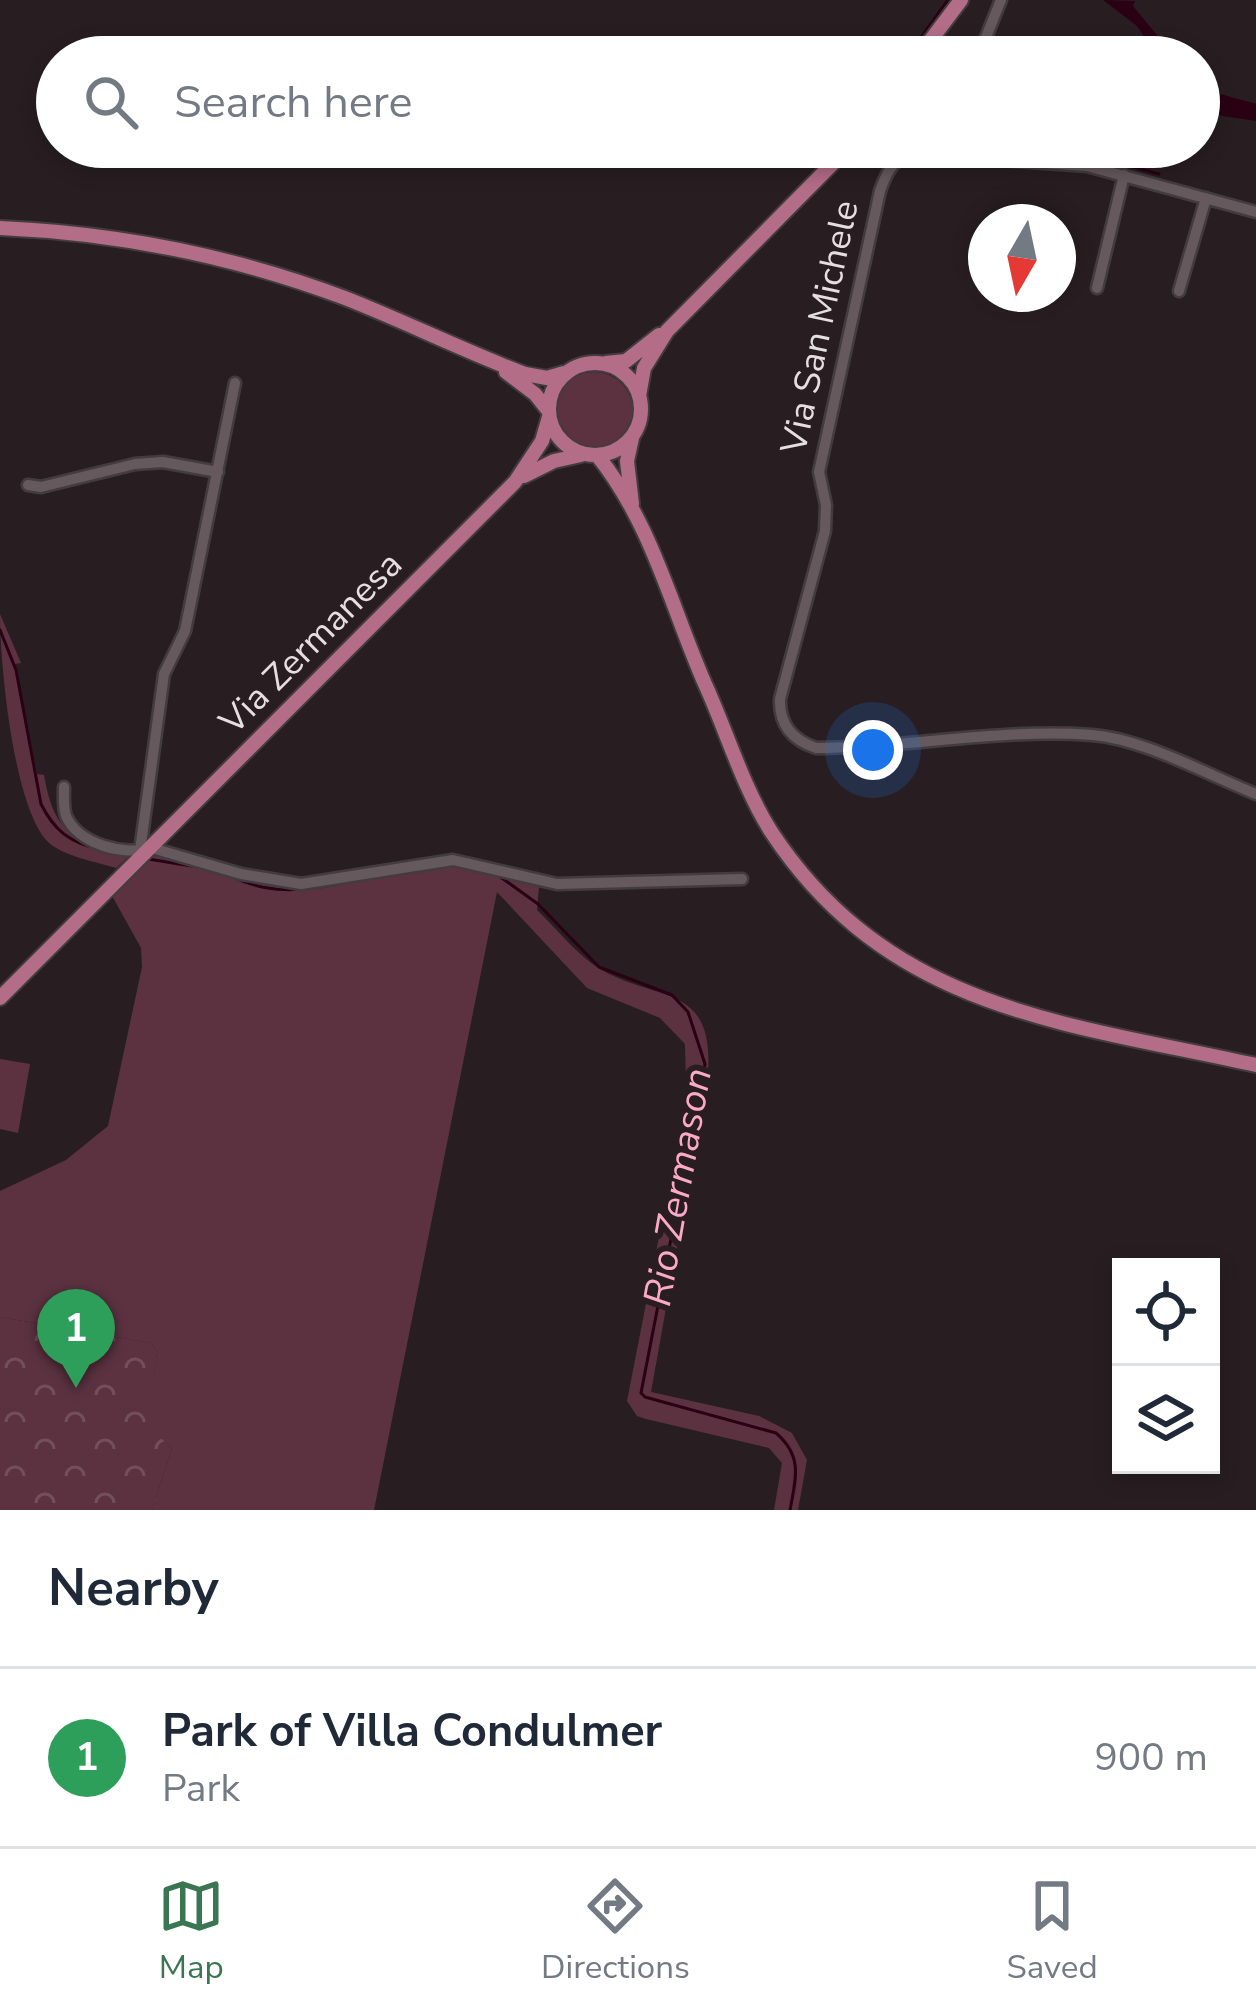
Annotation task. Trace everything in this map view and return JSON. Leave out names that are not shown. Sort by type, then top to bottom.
[{"type":"main road","points":[[934,36],[961,0]]},
{"type":"main road","points":[[0,228],[114,239],[247,266],[349,300],[487,360],[539,377],[588,363],[626,361],[677,320],[833,168]]},
{"type":"main road","points":[[677,320],[644,368],[641,409],[627,460],[632,504],[770,830],[829,899],[900,960],[973,998],[1035,1018],[1256,1065]]},
{"type":"main road","points":[[487,360],[530,389],[563,443],[594,455],[632,504]]},
{"type":"main road","points":[[601,363],[625,374],[639,396]]},
{"type":"main road","name":"Via Zermanesa","points":[[143,854],[515,482],[542,440],[550,397],[564,373]]},
{"type":"main road","name":"Via Zermanesa","points":[[515,482],[554,461],[617,449],[633,435]]},
{"type":"main road","points":[[0,998],[143,854]]},
{"type":"street","points":[[986,36],[1001,0]]},
{"type":"street","name":"Via San Michele","points":[[889,168],[880,191],[819,472],[826,505],[825,531],[779,699],[784,724],[797,740],[816,748],[1095,735],[1140,746],[1256,794]]},
{"type":"street","name":"Via San Michele","points":[[1095,168],[1256,212]]},
{"type":"street","points":[[1097,288],[1124,175]]},
{"type":"street","points":[[1180,291],[1205,198]]},
{"type":"street","name":"Via Zermanesa","points":[[143,854],[164,674],[185,631],[235,383]]},
{"type":"street","points":[[28,485],[41,487],[135,464],[163,462],[218,472]]},
{"type":"street","points":[[64,787],[67,817],[80,833],[99,844],[301,884],[453,860],[523,880],[557,884],[742,879]]},
{"type":"green space","points":[[594,372],[622,383],[633,411],[622,439],[594,450],[566,439],[555,411],[566,383]]},
{"type":"green space","points":[[0,614],[21,663],[15,664],[37,774],[44,775],[54,812],[70,832],[130,855],[116,868],[61,851],[35,823],[11,732]]},
{"type":"green space","points":[[151,852],[304,888],[426,864],[453,864],[539,886],[537,910],[592,963],[692,1009],[707,1044],[708,1074],[651,1392],[759,1416],[792,1433],[807,1460],[798,1510],[774,1510],[782,1463],[769,1448],[646,1419],[637,1416],[627,1401],[673,1165],[686,1082],[685,1044],[660,1018],[587,988],[497,892],[374,1510],[152,1510],[172,1449],[147,1425],[157,1352],[151,1343],[0,1317],[0,1191],[66,1160],[108,1126],[142,967],[141,948],[111,894]]},
{"type":"green space","points":[[0,1059],[30,1064],[18,1133],[0,1129]]},
{"type":"green space","points":[[0,1317],[151,1343],[157,1352],[148,1425],[172,1449],[152,1510],[0,1510]]},
{"type":"shaded area","points":[[1103,0],[1135,1],[1133,6],[1158,36],[1144,36]]},
{"type":"shaded area","points":[[1220,103],[1256,108],[1256,121],[1220,116]]},
{"type":"waterway","points":[[922,36],[948,0]]},
{"type":"waterway","points":[[1220,101],[1256,111]]},
{"type":"waterway","points":[[1137,168],[1159,174]]},
{"type":"waterway","name":"Rio Zermason","points":[[0,630],[16,670],[41,804],[64,834],[98,849]]},
{"type":"waterway","name":"Rio Zermason","points":[[148,859],[198,867]]},
{"type":"waterway","name":"Rio Zermason","points":[[230,876],[285,890],[343,883]]},
{"type":"waterway","name":"Rio Zermason","points":[[499,876],[538,904],[599,967],[672,995],[688,1012],[705,1064],[641,1393],[776,1433],[794,1459],[790,1510]]},
{"type":"place","name":"Park of Villa Condulmer","points":[[76,1388]]}]
